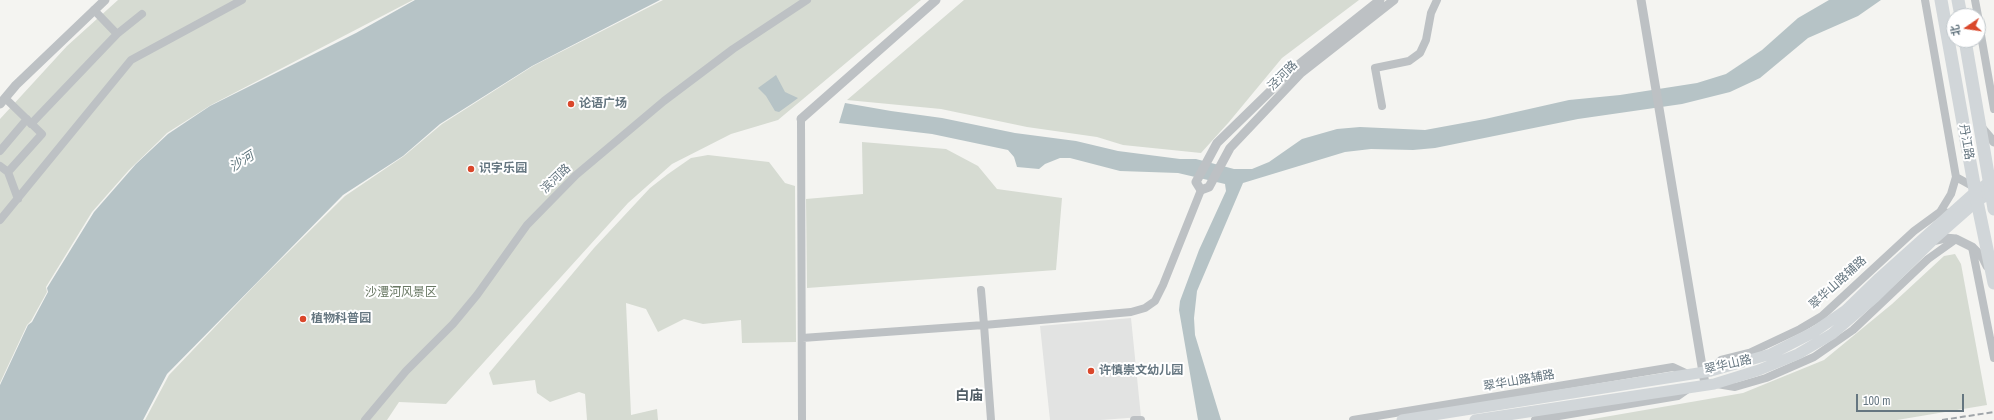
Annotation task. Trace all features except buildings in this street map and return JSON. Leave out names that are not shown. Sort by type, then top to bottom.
[{"type":"highway","name":"丹江路","points":[[1941,0],[1975,193],[1993,279]]},
{"type":"highway","name":"丹江路","points":[[1966,48],[1979,125],[1992,186],[1994,209]]},
{"type":"main road","name":"翠华山路","points":[[1402,420],[1707,371],[1771,354],[1814,332],[1846,310],[1879,278],[1975,193],[1992,186]]},
{"type":"main road","name":"翠华山路","points":[[1475,420],[1710,384],[1759,370],[1798,354],[1832,334],[1875,297],[1932,241],[1975,193]]},
{"type":"street","points":[[8,172],[42,134],[29,121],[2,101],[16,85],[105,0]]},
{"type":"street","points":[[0,220],[131,60],[242,0]]},
{"type":"street","name":"滨河路","points":[[365,420],[406,372],[462,312],[527,225],[576,175],[664,101],[733,49],[807,0]]},
{"type":"street","points":[[802,420],[801,119],[936,0]]},
{"type":"street","name":"泾河路","points":[[1380,0],[1293,69],[1217,143],[1196,182],[1205,188],[1230,148],[1301,74],[1394,0]]},
{"type":"street","points":[[1382,106],[1375,68],[1409,61],[1420,53],[1426,40],[1431,14],[1437,0]]},
{"type":"street","points":[[1641,0],[1710,384],[1735,387],[1766,378],[1814,357],[1854,330],[1928,259],[1956,239]]},
{"type":"street","points":[[1925,0],[1956,177],[1951,194],[1940,212],[1952,213]]},
{"type":"street","points":[[94,10],[117,34]]},
{"type":"street","points":[[0,151],[117,34],[142,14]]},
{"type":"street","points":[[1983,48],[1994,109]]},
{"type":"street","points":[[1979,125],[1994,142]]},
{"type":"street","points":[[0,166],[8,172],[18,199]]},
{"type":"street","points":[[1956,177],[1975,193]]},
{"type":"street","points":[[802,338],[984,325],[1131,312],[1145,308],[1154,302],[1163,285],[1205,188]]},
{"type":"street","name":"翠华山路辅路","points":[[1707,371],[1721,360],[1749,353],[1800,329],[1822,316],[1914,231],[1940,212]]},
{"type":"street","points":[[1932,241],[1945,238],[1956,239],[1972,247],[1983,258],[1993,279]]},
{"type":"street","points":[[1972,247],[1994,358]]},
{"type":"street","points":[[981,290],[991,420]]},
{"type":"street","name":"翠华山路辅路","points":[[1353,420],[1673,367],[1688,374]]},
{"type":"street","points":[[1535,420],[1678,396],[1690,387]]},
{"type":"street","points":[[1134,420],[1141,420]]},
{"type":"shaded area","name":"许慎崇文幼儿园","points":[[1131,318],[1141,417],[1101,420],[1050,420],[1040,326]]},
{"type":"green space","points":[[118,0],[413,0],[211,105],[167,133],[129,170],[92,212],[46,287],[47,292],[31,321],[27,325],[0,383],[0,119],[67,46]]},
{"type":"green space","name":"沙澧河风景区","points":[[663,0],[921,0],[778,120],[731,134],[672,164],[628,203],[446,404],[399,402],[387,420],[145,420],[169,375],[257,283],[345,196],[404,156],[442,124],[533,66]]},
{"type":"green space","points":[[964,0],[1359,0],[1282,58],[1201,153],[1123,145],[1097,137],[1027,127],[941,109],[847,100]]},
{"type":"green space","points":[[862,142],[946,149],[978,166],[997,189],[1062,198],[1056,270],[807,288],[806,199],[863,194]]},
{"type":"green space","points":[[708,155],[769,162],[785,183],[795,186],[796,342],[742,343],[741,320],[703,324],[684,319],[658,332],[646,309],[626,303],[631,415],[657,409],[658,420],[587,420],[585,394],[579,392],[550,402],[537,393],[535,380],[493,385],[489,373],[594,248],[650,188],[691,158]]},
{"type":"green space","points":[[1955,254],[1961,264],[1987,405],[1897,420],[1587,420],[1743,393],[1824,360],[1892,304],[1944,256]]},
{"type":"water","name":"沙河","points":[[415,0],[660,0],[532,66],[440,124],[403,156],[343,195],[167,374],[143,420],[0,420],[0,385],[28,325],[32,322],[48,292],[47,288],[94,212],[136,164],[168,134],[210,106],[356,33]]},
{"type":"water","points":[[1829,0],[1881,0],[1858,16],[1808,38],[1760,78],[1730,92],[1682,104],[1578,119],[1435,148],[1413,150],[1371,149],[1345,152],[1243,183],[1197,291],[1194,318],[1195,335],[1221,420],[1198,420],[1179,310],[1180,301],[1199,250],[1226,191],[1225,184],[1178,173],[1120,171],[1070,158],[1060,158],[1045,164],[1039,169],[1017,167],[1014,157],[1008,150],[932,134],[839,123],[845,103],[942,118],[1015,133],[1076,141],[1118,151],[1180,159],[1196,159],[1234,169],[1252,169],[1269,162],[1302,139],[1337,129],[1360,127],[1425,130],[1485,119],[1569,100],[1620,95],[1697,83],[1726,74],[1762,50],[1798,18]]},
{"type":"water","points":[[776,75],[785,92],[798,98],[779,112],[775,111],[766,96],[758,88]]},
{"type":"railway","points":[[1942,420],[1994,412]]},
{"type":"place","name":"论语广场","points":[[571,104]]},
{"type":"place","name":"识字乐园","points":[[471,169]]},
{"type":"place","name":"植物科普园","points":[[303,319]]},
{"type":"place","name":"许慎崇文幼儿园","points":[[1091,371]]},
{"type":"district","name":"白庙","points":[[969,396]]}]
